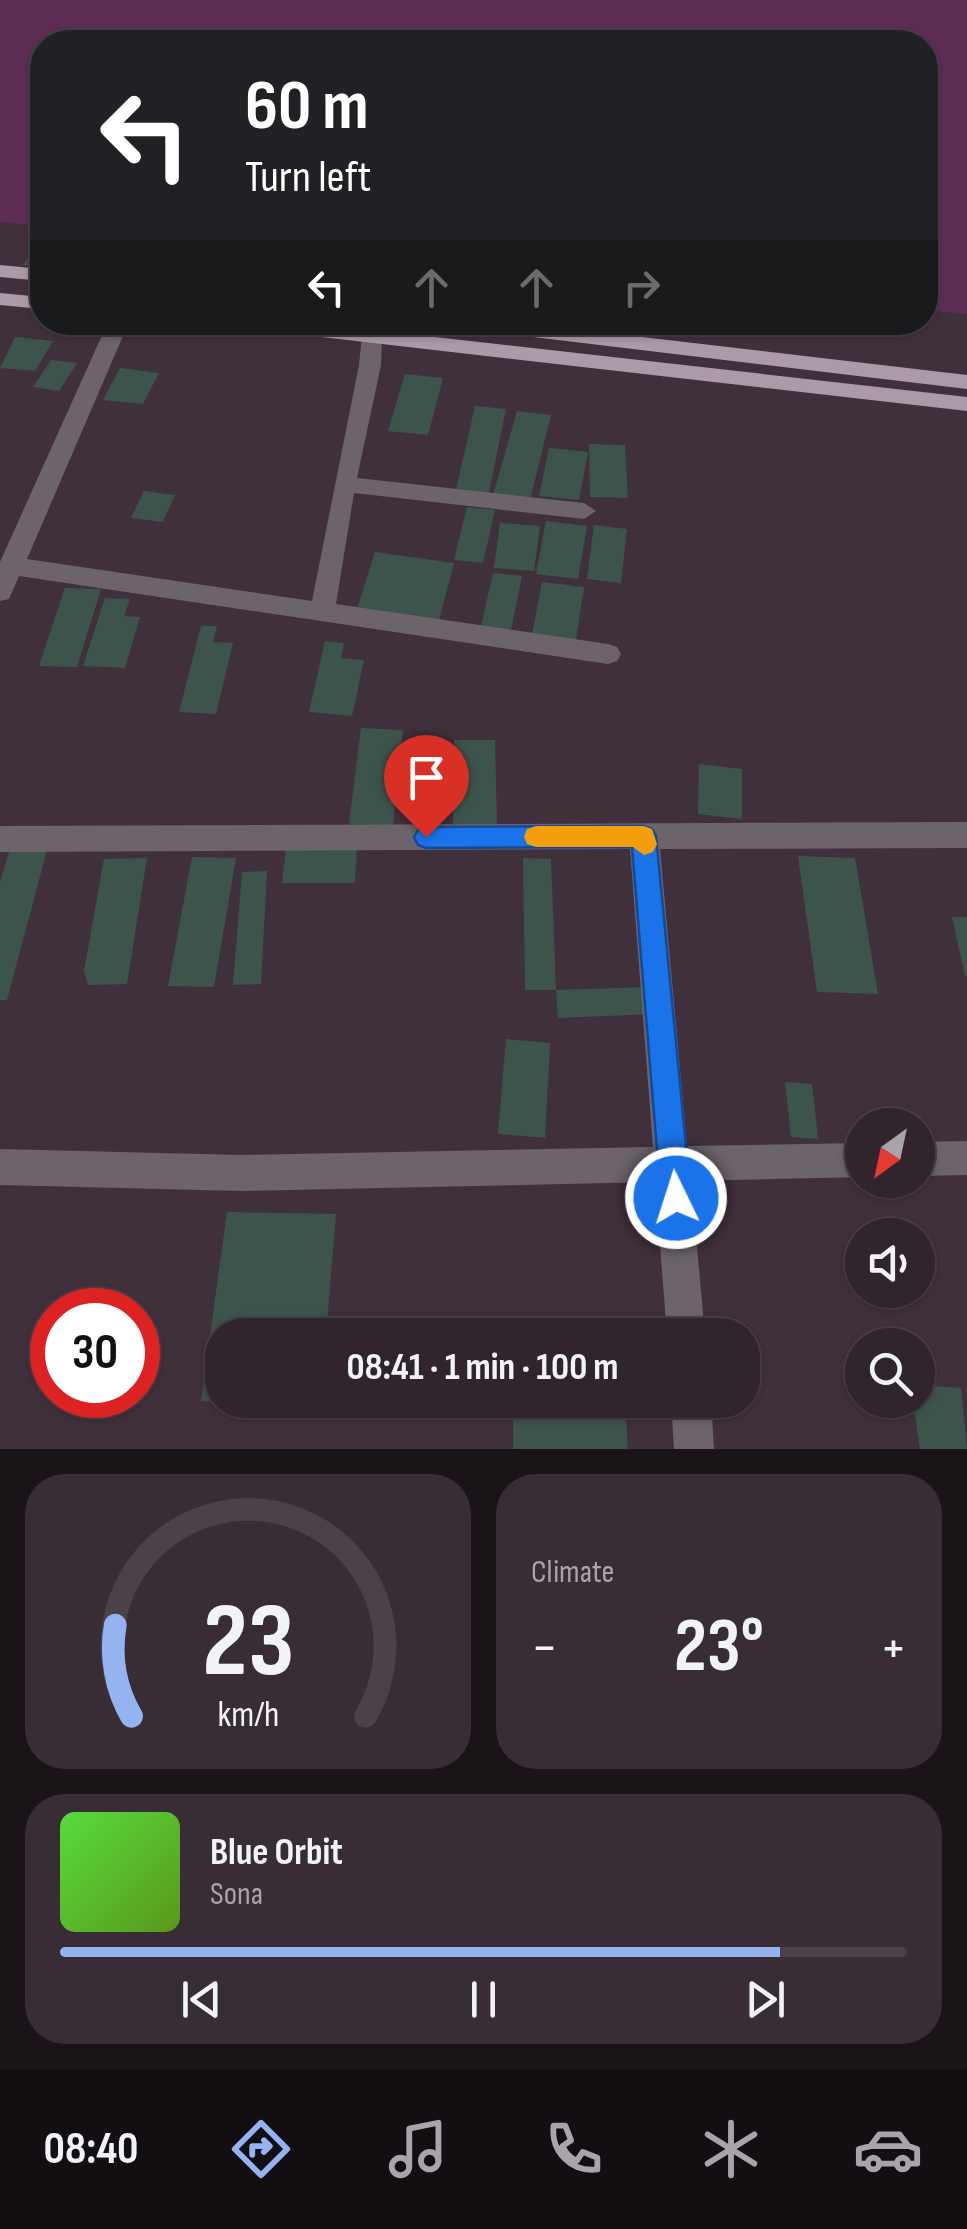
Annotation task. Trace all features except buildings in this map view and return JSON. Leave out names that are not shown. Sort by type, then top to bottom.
[{"type":"highway","points":[[0,271],[30,275]]},
{"type":"highway","points":[[0,298],[30,302]]},
{"type":"highway","points":[[363,335],[967,404]]},
{"type":"highway","points":[[568,335],[967,382]]},
{"type":"street","points":[[0,592],[113,335]]},
{"type":"street","points":[[322,614],[344,484],[370,365],[372,336]]},
{"type":"street","points":[[344,484],[584,511]]},
{"type":"street","points":[[10,566],[608,654]]},
{"type":"street","points":[[0,840],[967,835]]},
{"type":"street","points":[[644,836],[685,1318]]},
{"type":"street","points":[[935,1159],[967,1158]]},
{"type":"street","points":[[0,1168],[241,1173],[845,1160]]},
{"type":"street","points":[[692,1418],[694,1449]]},
{"type":"shaded area","points":[[0,0],[967,0],[967,314],[938,311],[938,30],[30,30],[30,225],[0,222]]},
{"type":"slow traffic","points":[[536,837],[644,836],[644,844]]},
{"type":"route","points":[[426,837],[644,836],[676,1198]]}]
